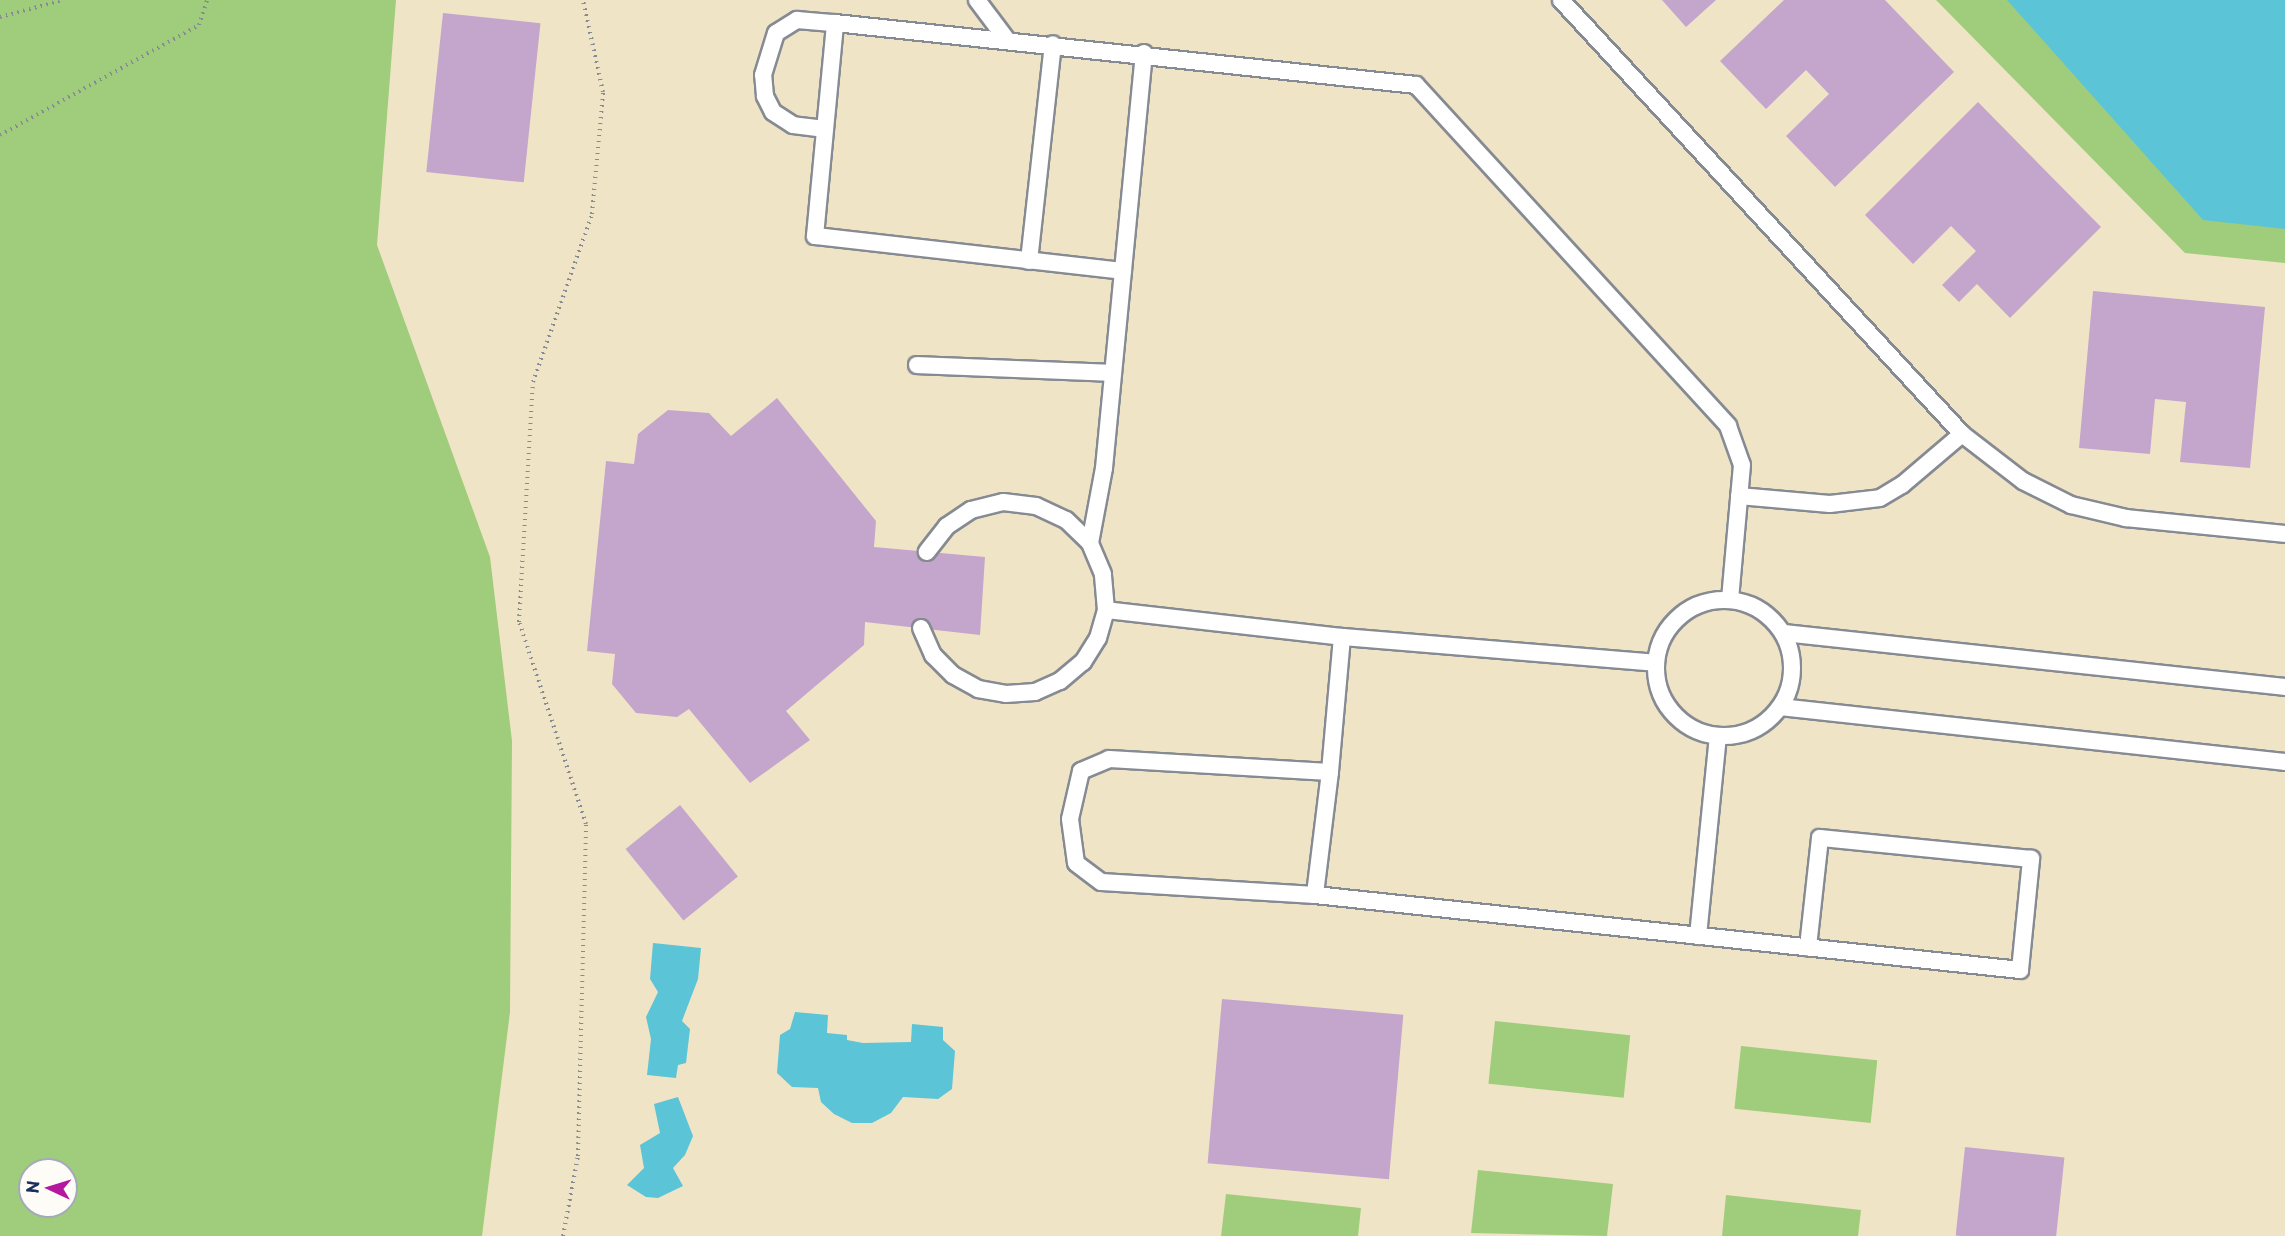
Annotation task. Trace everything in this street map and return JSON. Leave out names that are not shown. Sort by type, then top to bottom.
[{"type":"lane","points":[[977,0],[1007,40]]},
{"type":"lane","points":[[1561,0],[1962,434],[2023,481],[2071,505],[2126,518],[2285,534]]},
{"type":"lane","points":[[825,129],[793,125],[773,112],[765,96],[763,75],[776,33],[796,20],[1144,53],[1416,85],[1728,426],[1742,465],[1730,599]]},
{"type":"lane","points":[[835,22],[815,236],[1123,271]]},
{"type":"lane","points":[[1029,261],[1053,44]]},
{"type":"lane","points":[[1089,543],[1104,468],[1144,53]]},
{"type":"lane","points":[[917,365],[1113,373]]},
{"type":"lane","points":[[1739,496],[1830,504],[1880,498],[1902,485],[1962,434]]},
{"type":"lane","points":[[921,628],[933,655],[953,675],[978,689],[1006,694],[1035,692],[1060,681],[1083,662],[1098,638],[1106,610],[1103,574],[1089,543],[1066,520],[1036,506],[1003,502],[971,510],[947,526],[927,552]]},
{"type":"lane","points":[[1730,599],[1751,604],[1770,616],[1784,633],[1793,671],[1780,707],[1753,730],[1718,736],[1697,731],[1680,720],[1666,704],[1658,684],[1656,663],[1661,642],[1672,623],[1688,609],[1708,600],[1730,599]]},
{"type":"lane","points":[[1106,610],[1342,637],[1656,663]]},
{"type":"lane","points":[[1784,633],[2285,687]]},
{"type":"lane","points":[[1315,895],[1330,772],[1342,637]]},
{"type":"lane","points":[[1780,707],[2285,762]]},
{"type":"lane","points":[[1698,936],[1718,736]]},
{"type":"lane","points":[[1330,772],[1109,759],[1081,771],[1070,819],[1076,863],[1101,882],[1315,895],[2020,970],[2031,859],[1820,838],[1808,947]]},
{"type":"path","points":[[0,17],[63,0]]},
{"type":"path","points":[[0,135],[199,25],[207,0]]},
{"type":"path","points":[[563,1236],[578,1156],[586,824],[519,622],[533,382],[592,214],[603,92],[583,0]]},
{"type":"green space","points":[[0,0],[396,0],[377,245],[490,557],[512,741],[510,1012],[482,1236],[0,1236]]},
{"type":"green space","points":[[1936,0],[2285,0],[2285,263],[2185,253]]},
{"type":"green space","points":[[1495,1021],[1630,1035],[1624,1098],[1488,1084]]},
{"type":"green space","points":[[1741,1046],[1877,1060],[1871,1123],[1734,1109]]},
{"type":"green space","points":[[1478,1170],[1613,1184],[1607,1236],[1471,1233]]},
{"type":"green space","points":[[1226,1194],[1361,1208],[1358,1236],[1221,1236]]},
{"type":"green space","points":[[1726,1195],[1861,1210],[1858,1236],[1722,1236]]},
{"type":"water","points":[[2007,0],[2285,0],[2285,229],[2203,220]]},
{"type":"water","points":[[653,943],[701,948],[698,979],[682,1021],[690,1029],[686,1063],[678,1065],[676,1078],[647,1075],[651,1039],[646,1017],[658,992],[650,979]]},
{"type":"water","points":[[795,1012],[828,1015],[827,1033],[847,1035],[847,1040],[863,1043],[911,1042],[912,1024],[943,1027],[943,1040],[955,1051],[952,1089],[938,1099],[903,1097],[891,1113],[872,1123],[852,1123],[834,1114],[821,1102],[818,1088],[792,1087],[777,1073],[780,1035],[790,1029]]},
{"type":"water","points":[[678,1097],[693,1136],[685,1155],[673,1168],[683,1186],[658,1198],[646,1197],[627,1185],[644,1168],[640,1145],[660,1133],[654,1104]]},
{"type":"building","points":[[1662,0],[1716,0],[1686,27]]},
{"type":"building","points":[[1784,0],[1885,0],[1954,72],[1835,187],[1786,136],[1829,94],[1806,70],[1766,109],[1720,61]]},
{"type":"building","points":[[443,13],[540,23],[524,182],[426,172]]},
{"type":"building","points":[[1978,102],[2101,227],[2010,318],[1977,284],[1959,302],[1942,285],[1976,251],[1951,226],[1913,264],[1865,215]]},
{"type":"building","points":[[2093,291],[2265,307],[2250,468],[2180,462],[2186,402],[2155,399],[2150,454],[2079,448]]},
{"type":"building","points":[[777,398],[876,521],[874,547],[985,557],[980,635],[865,622],[864,645],[786,711],[810,740],[750,783],[689,709],[677,717],[636,713],[612,684],[615,654],[587,651],[606,461],[634,464],[638,434],[668,410],[709,413],[731,436]]},
{"type":"building","points":[[680,805],[738,876],[683,921],[626,849]]},
{"type":"building","points":[[1222,999],[1403,1015],[1389,1179],[1208,1163]]},
{"type":"building","points":[[1965,1147],[2064,1157],[2056,1236],[1956,1236]]}]
